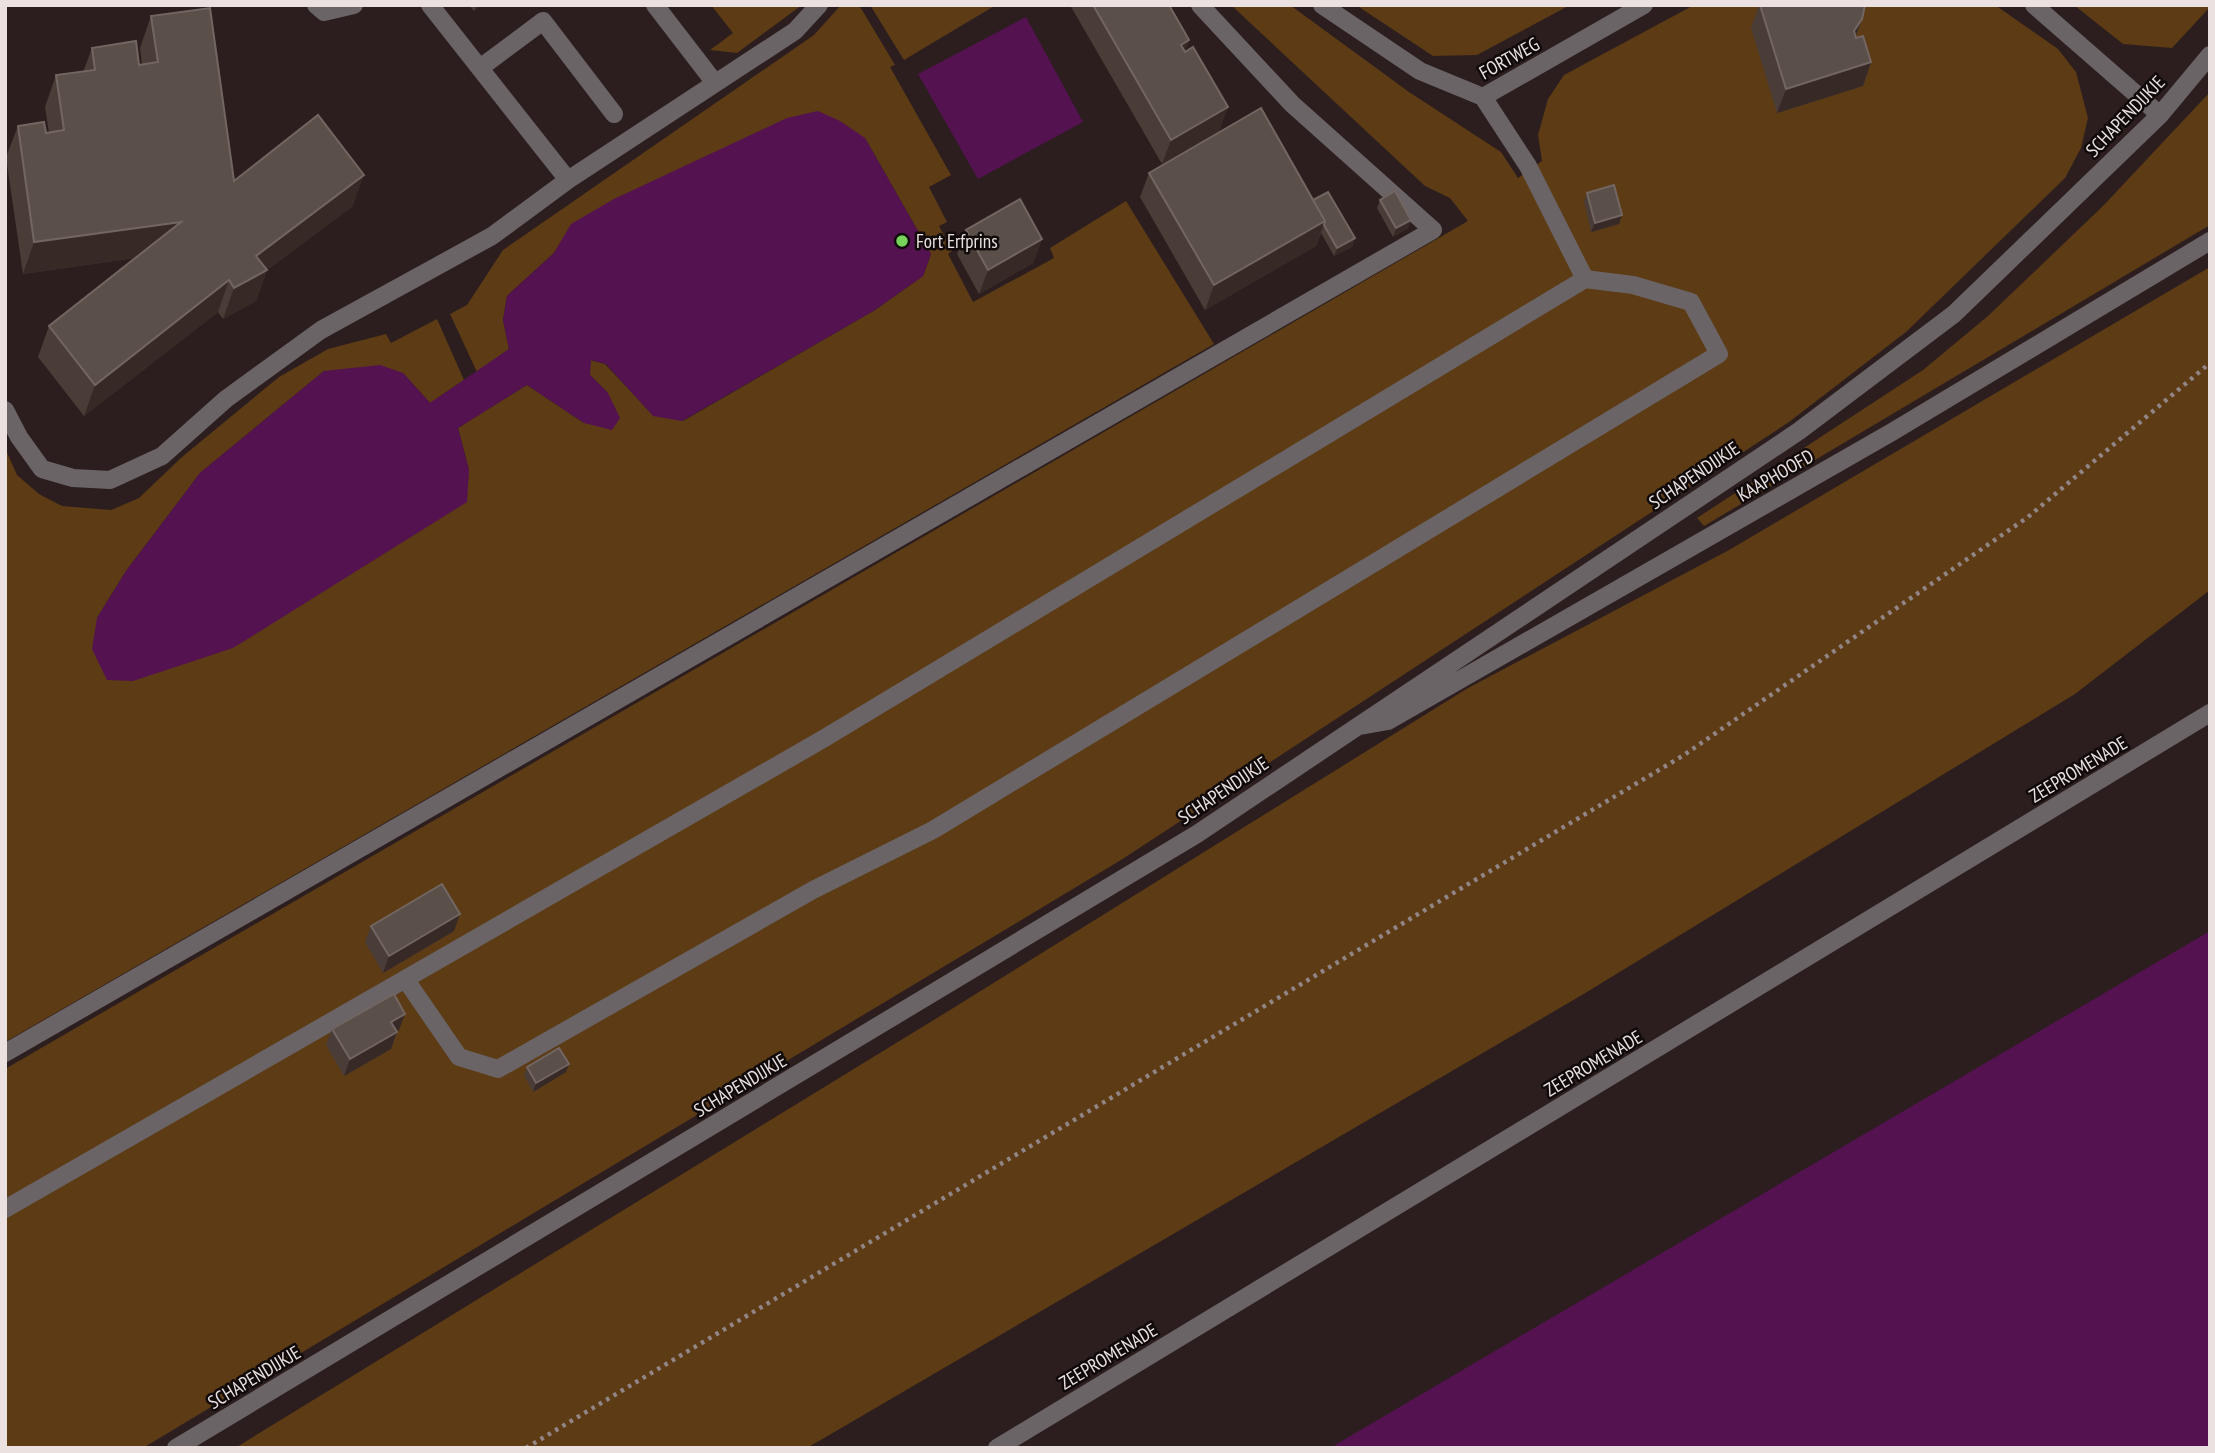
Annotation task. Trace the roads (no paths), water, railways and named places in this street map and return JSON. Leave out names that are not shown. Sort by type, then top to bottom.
[{"type":"street","points":[[316,5],[324,12],[354,5]]},
{"type":"street","points":[[430,5],[568,180]]},
{"type":"street","points":[[655,5],[715,83]]},
{"type":"street","points":[[5,410],[19,437],[43,469],[73,478],[110,480],[162,456],[226,399],[321,330],[492,236],[568,180],[796,31],[819,5]]},
{"type":"street","points":[[5,1052],[1433,230],[1292,104],[1199,5]]},
{"type":"street","name":"FORTWEG","points":[[1322,5],[1420,71],[1483,97],[1644,5]]},
{"type":"street","points":[[2034,5],[2160,115]]},
{"type":"street","points":[[480,68],[543,21],[614,114]]},
{"type":"street","name":"SCHAPENDIJKJE","points":[[176,1448],[1166,852],[1799,431],[1954,314],[2160,115],[2210,55]]},
{"type":"street","points":[[1483,97],[1528,166],[1584,279]]},
{"type":"street","name":"KAAPHOOFD","points":[[1353,728],[1388,721],[1400,715],[1892,432],[2210,241]]},
{"type":"street","points":[[5,1209],[823,739],[1584,279],[1633,285],[1691,302],[1719,354],[933,830],[813,890],[498,1069],[460,1057],[406,980]]},
{"type":"street","name":"ZEEPROMENADE","points":[[997,1448],[2210,713]]},
{"type":"place","name":"Fort Erfprins","points":[[902,241]]}]
